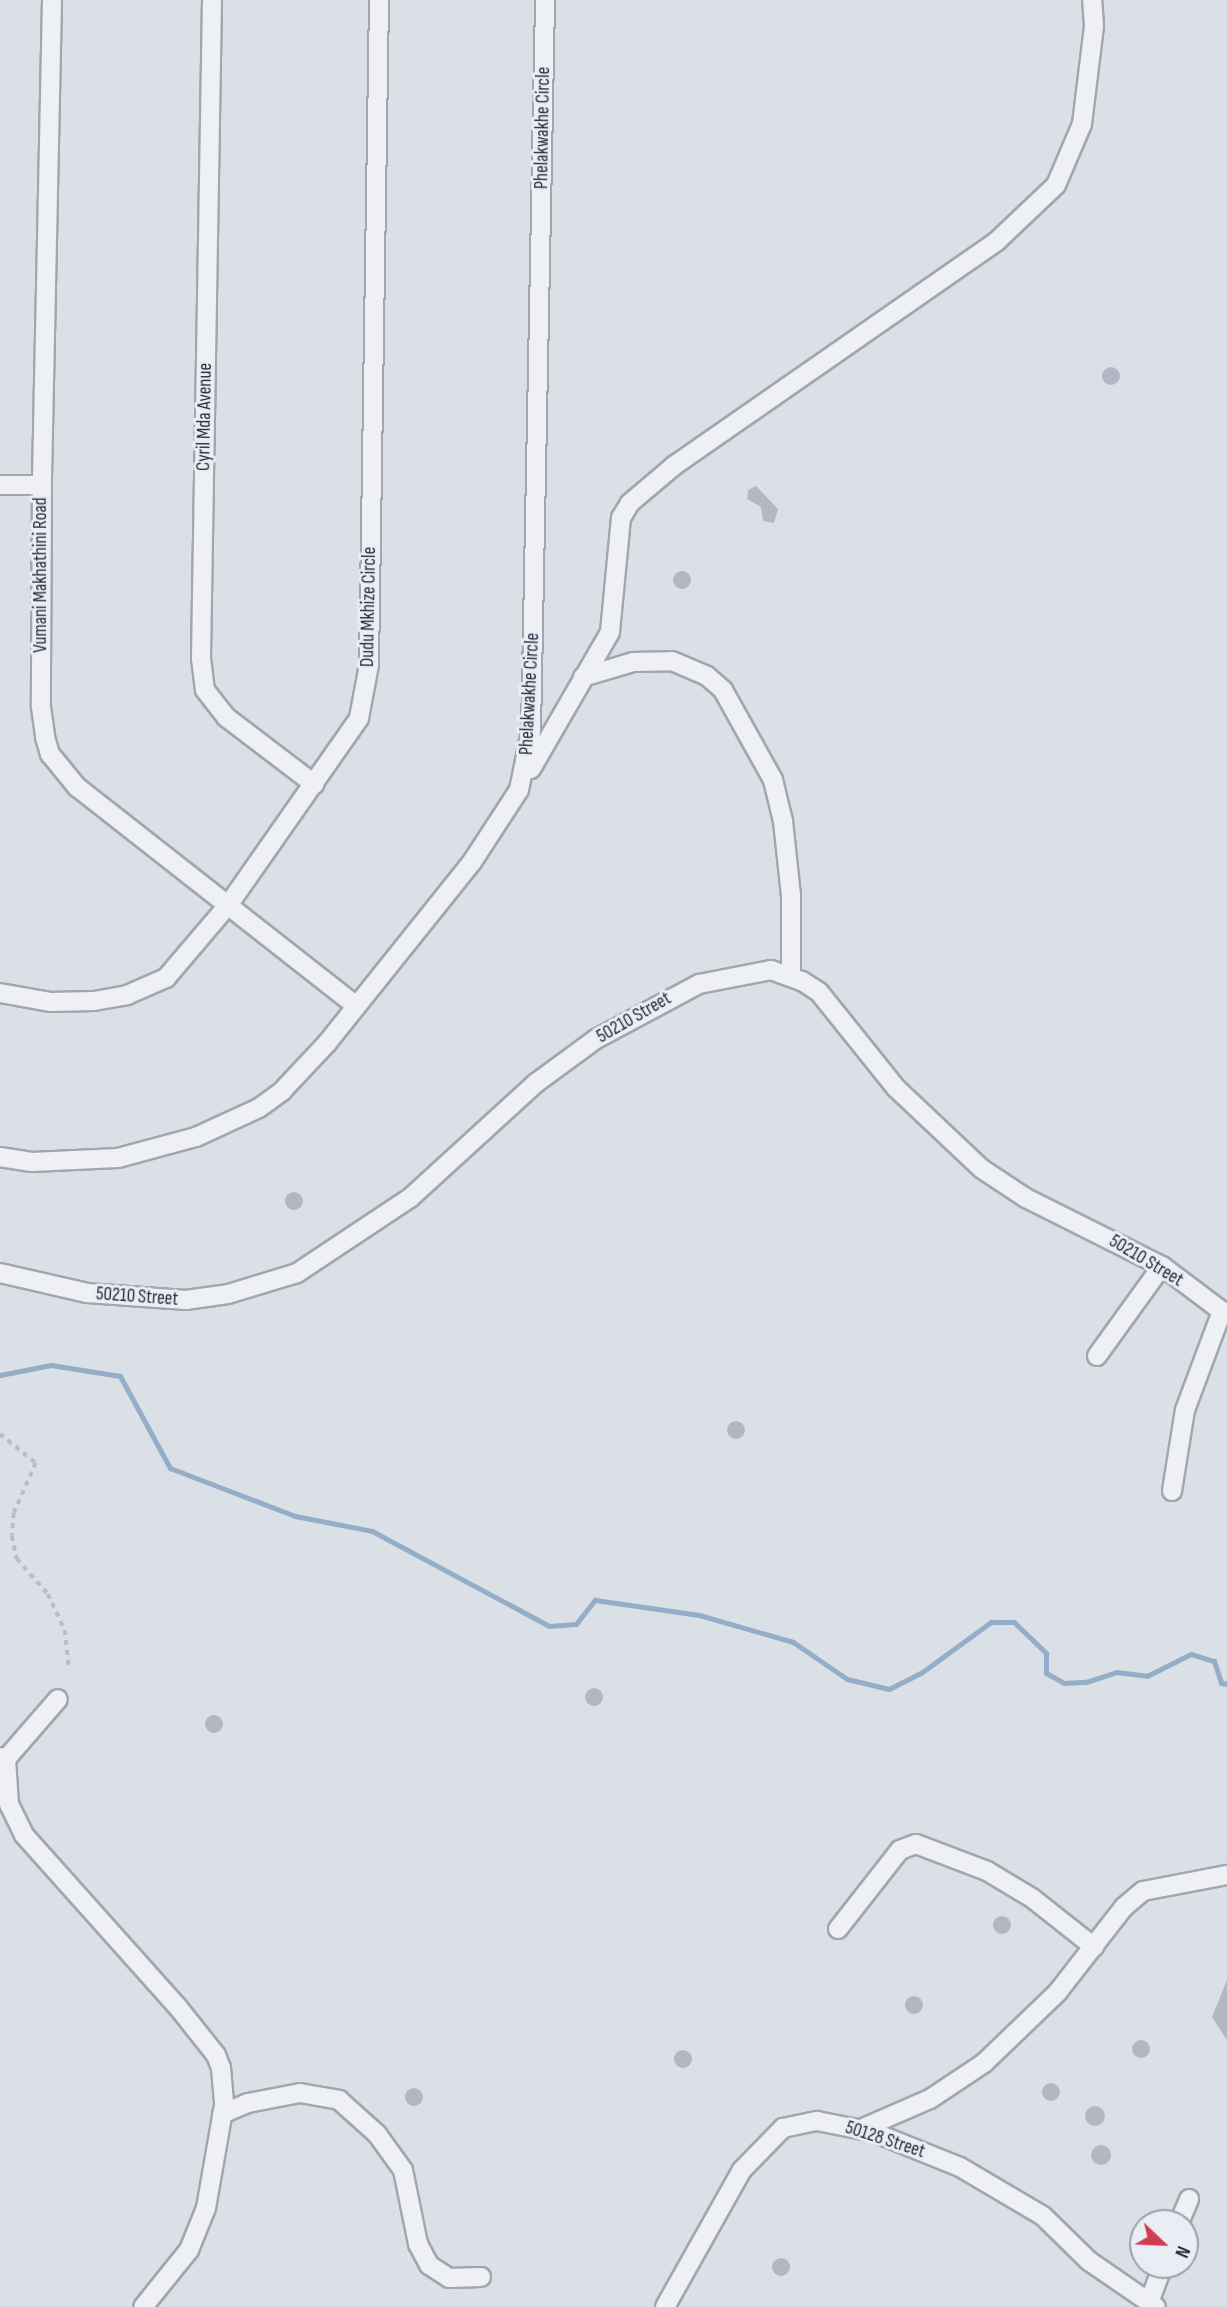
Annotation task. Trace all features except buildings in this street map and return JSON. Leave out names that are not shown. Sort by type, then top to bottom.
[{"type":"street","name":"Vumani Makhathini Road","points":[[52,0],[42,485],[41,707],[50,754],[78,787],[355,1005]]},
{"type":"street","name":"Cyril Mda Avenue","points":[[212,0],[201,658],[205,690],[226,717],[314,784]]},
{"type":"street","name":"Dudu Mkhize Circle","points":[[0,993],[51,1002],[94,1001],[153,986],[178,966],[229,904],[359,718],[369,665],[379,0]]},
{"type":"street","name":"Phelakwakhe Circle","points":[[3,1161],[118,1158],[158,1150],[234,1122],[301,1072],[472,863],[519,790],[531,731],[545,0]]},
{"type":"street","points":[[519,790],[615,615],[619,528],[630,503],[675,465],[997,241],[1056,185],[1082,124],[1094,26],[1092,0]]},
{"type":"street","points":[[0,485],[42,485]]},
{"type":"street","points":[[583,677],[634,662],[672,661],[707,676],[723,690],[772,780],[783,821],[791,896],[791,976]]},
{"type":"street","name":"50210 Street","points":[[0,1272],[88,1293],[186,1300],[228,1294],[297,1273],[410,1198],[536,1083],[605,1034],[653,1006],[719,977],[771,971],[791,976],[819,992],[896,1088],[982,1169],[1026,1198],[1162,1266],[1224,1313]]},
{"type":"street","points":[[1097,1356],[1162,1266]]},
{"type":"street","points":[[1171,1491],[1185,1410],[1224,1313]]},
{"type":"street","points":[[58,1699],[3,1758],[9,1804],[24,1835],[216,2055],[224,2083],[222,2113],[198,2233],[174,2271],[143,2307]]},
{"type":"street","points":[[838,1929],[900,1850],[916,1844],[987,1871],[1032,1898],[1094,1947]]},
{"type":"street","points":[[861,2129],[930,2099],[984,2063],[1057,1993],[1124,1907],[1143,1891],[1227,1875]]},
{"type":"street","points":[[222,2113],[248,2103],[300,2093],[339,2100],[377,2134],[403,2170],[418,2244],[429,2265],[449,2278],[481,2277]]},
{"type":"street","name":"50128 Street","points":[[665,2307],[718,2206],[768,2142],[797,2123],[861,2129],[960,2167],[1043,2216],[1110,2276],[1153,2305]]},
{"type":"street","points":[[1185,2209],[1189,2199]]},
{"type":"street","points":[[1153,2305],[1160,2279]]},
{"type":"path","points":[[0,1434],[36,1463],[13,1513],[12,1536],[17,1559],[48,1594],[65,1630],[69,1669]]},
{"type":"waterway","points":[[0,1375],[51,1365],[120,1376],[170,1468],[295,1516],[372,1531],[549,1626],[576,1624],[595,1600],[699,1615],[793,1642],[847,1679],[889,1689],[921,1673],[991,1622],[1014,1622],[1046,1653],[1046,1673],[1064,1683],[1086,1682],[1116,1672],[1147,1676],[1191,1654],[1214,1661],[1221,1683],[1227,1684]]}]
